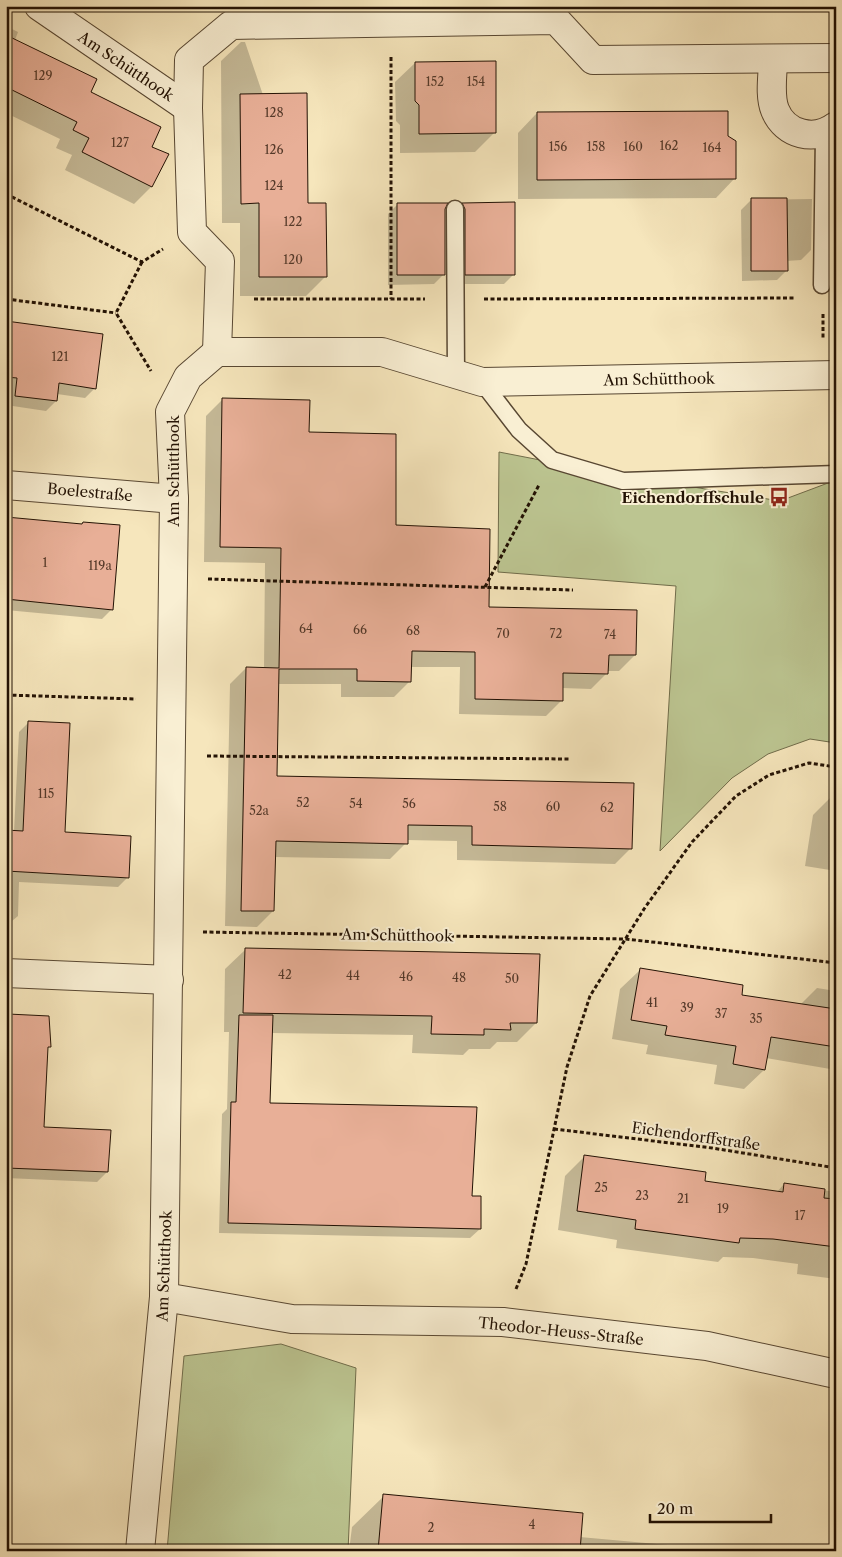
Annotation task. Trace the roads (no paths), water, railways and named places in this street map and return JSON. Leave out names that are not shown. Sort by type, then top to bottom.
[{"type":"street","name":"Am Schütthook","points":[[39,6],[188,108]]},
{"type":"street","name":"Am Schütthook","points":[[217,352],[220,261],[192,232],[188,108],[189,60],[230,16],[391,23],[556,13],[593,60],[836,58]]},
{"type":"street","points":[[773,59],[772,97],[774,109],[780,120],[799,134],[811,136],[830,130]]},
{"type":"street","name":"Am Schütthook","points":[[140,1551],[164,1297],[174,499],[170,412],[188,377],[217,352],[382,352],[482,382],[830,375]]},
{"type":"street","name":"Boelestraße","points":[[6,485],[174,499]]},
{"type":"street","points":[[6,973],[169,980]]},
{"type":"street","name":"Theodor-Heuss-Straße","points":[[164,1297],[292,1319],[503,1322],[707,1346],[836,1374]]},
{"type":"lane","points":[[822,292],[830,130]]},
{"type":"lane","points":[[454,209],[456,374]]},
{"type":"lane","points":[[482,382],[519,430],[552,460],[623,481],[836,474]]},
{"type":"place","name":"Eichendorffschule","points":[[779,497]]}]
